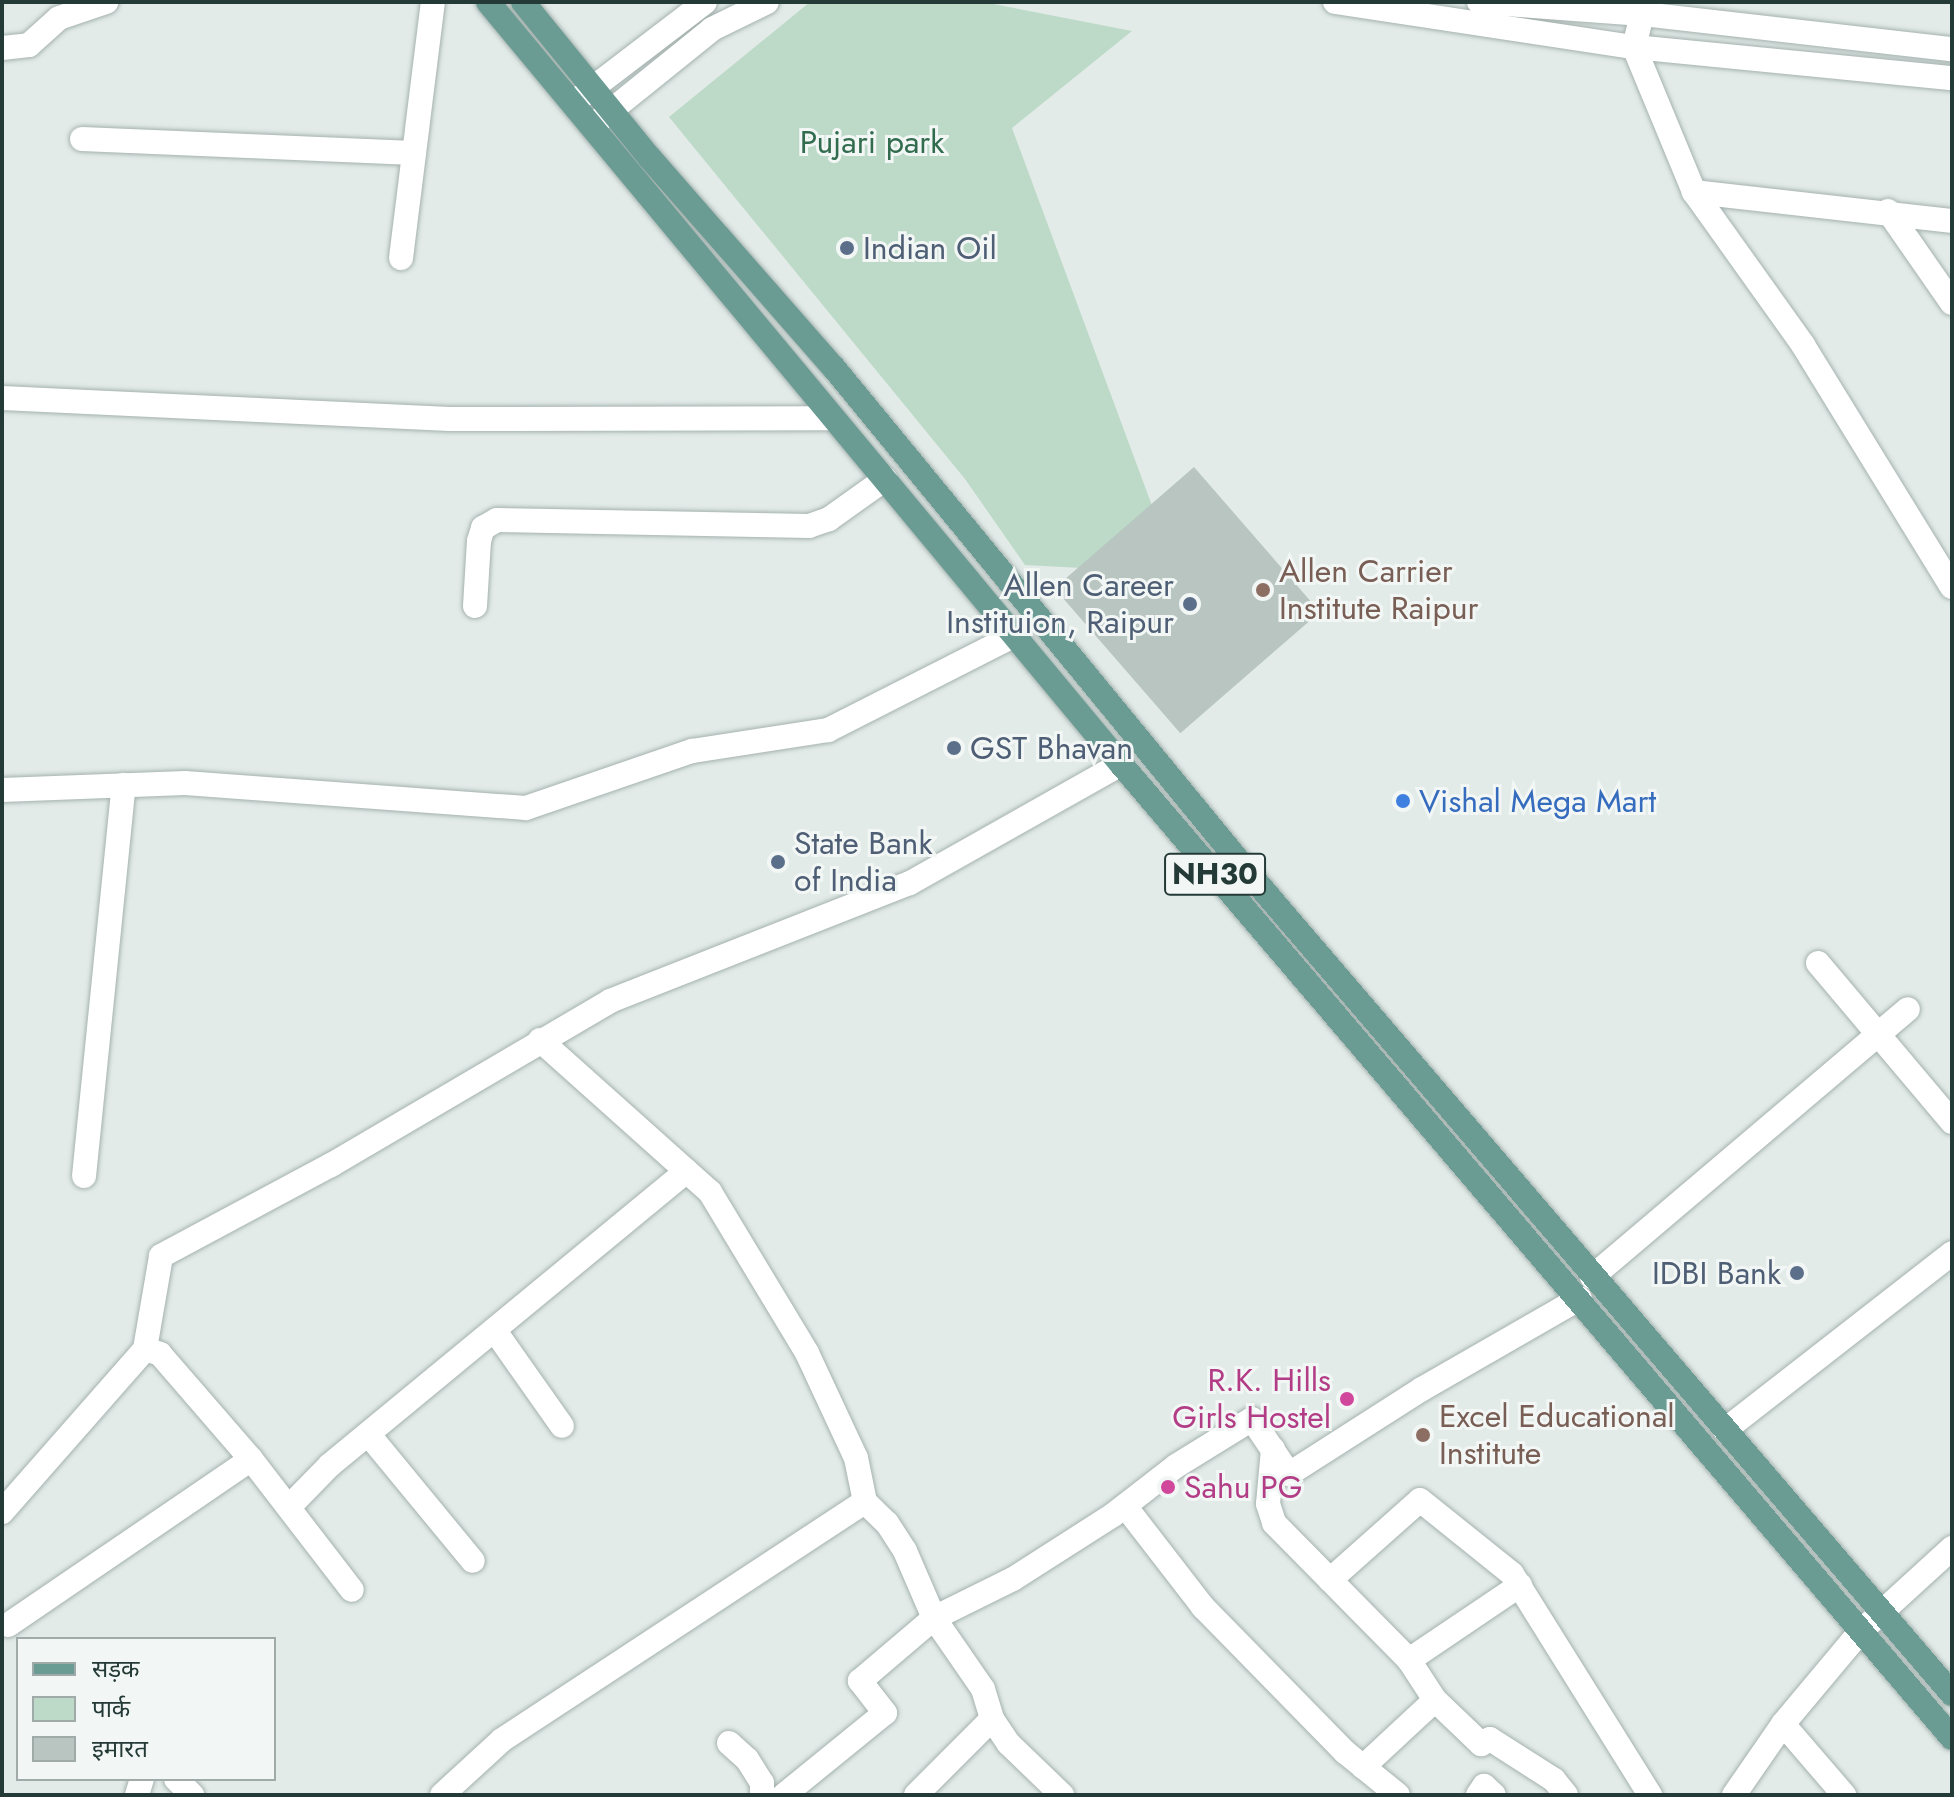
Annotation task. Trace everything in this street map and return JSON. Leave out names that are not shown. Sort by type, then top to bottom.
[{"type":"main road","name":"NH30","points":[[488,2],[583,95],[833,418],[1017,634],[1121,764],[1586,1288],[1725,1430],[1952,1694]]},
{"type":"main road","name":"NH30","points":[[523,2],[583,95]]},
{"type":"main road","name":"NH30","points":[[602,118],[834,368],[1586,1288],[1860,1632],[1952,1738]]},
{"type":"street","points":[[2,48],[29,45],[59,18],[106,2]]},
{"type":"street","points":[[401,258],[433,2]]},
{"type":"street","points":[[583,95],[705,2]]},
{"type":"street","points":[[602,118],[712,29],[767,2]]},
{"type":"street","points":[[1335,2],[1634,47],[1952,78]]},
{"type":"street","points":[[1479,2],[1644,8],[1952,49]]},
{"type":"street","points":[[1644,8],[1634,47],[1694,192],[1803,345],[1952,587]]},
{"type":"street","points":[[82,139],[414,153]]},
{"type":"street","points":[[1694,192],[1888,211],[1952,221]]},
{"type":"street","points":[[1888,211],[1952,303]]},
{"type":"street","points":[[2,398],[450,419],[833,418]]},
{"type":"street","points":[[475,606],[479,541],[483,528],[497,520],[809,526],[829,519],[885,479]]},
{"type":"street","points":[[2,790],[185,783],[526,808],[692,751],[828,730],[1017,634]]},
{"type":"street","points":[[2,1512],[145,1349],[161,1256],[331,1165],[610,1001],[910,883],[1121,764]]},
{"type":"street","points":[[84,1176],[124,785]]},
{"type":"street","points":[[1818,963],[1952,1122]]},
{"type":"street","points":[[784,1795],[885,1713],[860,1681],[934,1618],[1013,1579],[1125,1506],[1176,1466],[1252,1419],[1289,1474],[1586,1288],[1908,1009]]},
{"type":"street","points":[[540,1040],[710,1192],[807,1353],[856,1458],[865,1502],[887,1523],[905,1551],[934,1618],[976,1676],[992,1719],[1009,1744],[1062,1795]]},
{"type":"street","points":[[290,1506],[369,1435],[687,1171]]},
{"type":"street","points":[[1725,1430],[1952,1253]]},
{"type":"street","points":[[495,1331],[562,1426]]},
{"type":"street","points":[[145,1349],[160,1354],[251,1459],[352,1590]]},
{"type":"street","points":[[369,1435],[473,1561]]},
{"type":"street","points":[[1273,1449],[1268,1504],[1274,1523],[1409,1660],[1435,1700],[1481,1744],[1490,1739],[1554,1780],[1566,1795]]},
{"type":"street","points":[[11,1628],[251,1459]]},
{"type":"street","points":[[1330,1580],[1420,1500],[1520,1585],[1650,1795]]},
{"type":"street","points":[[442,1795],[502,1740],[865,1502]]},
{"type":"street","points":[[1125,1506],[1203,1607],[1363,1767],[1398,1795]]},
{"type":"street","points":[[1734,1795],[1783,1724],[1860,1632],[1952,1548]]},
{"type":"street","points":[[1409,1660],[1520,1585]]},
{"type":"street","points":[[1363,1767],[1435,1700]]},
{"type":"street","points":[[916,1795],[992,1719]]},
{"type":"street","points":[[1783,1724],[1844,1795]]},
{"type":"street","points":[[729,1743],[747,1759],[762,1783],[762,1795]]},
{"type":"street","points":[[1478,1795],[1484,1786],[1494,1795]]},
{"type":"green space","name":"Pujari park","points":[[810,2],[983,2],[1132,31],[1012,128],[1177,573],[1025,565],[965,479],[669,117]]},
{"type":"building","name":"Allen Career Instituion, Raipur","points":[[1194,467],[1320,612],[1180,733],[1054,588]]},
{"type":"place","name":"Indian Oil","points":[[847,248]]},
{"type":"place","name":"Allen Carrier Institute Raipur","points":[[1263,590]]},
{"type":"place","name":"Allen Career Instituion, Raipur","points":[[1190,604]]},
{"type":"place","name":"GST Bhavan","points":[[954,748]]},
{"type":"place","name":"Vishal Mega Mart","points":[[1403,801]]},
{"type":"place","name":"State Bank of India","points":[[778,862]]},
{"type":"place","name":"IDBI Bank","points":[[1797,1273]]},
{"type":"place","name":"R.K. Hills Girls Hostel","points":[[1347,1399]]},
{"type":"place","name":"Excel Educational Institute","points":[[1423,1435]]},
{"type":"place","name":"Sahu PG","points":[[1168,1487]]}]
